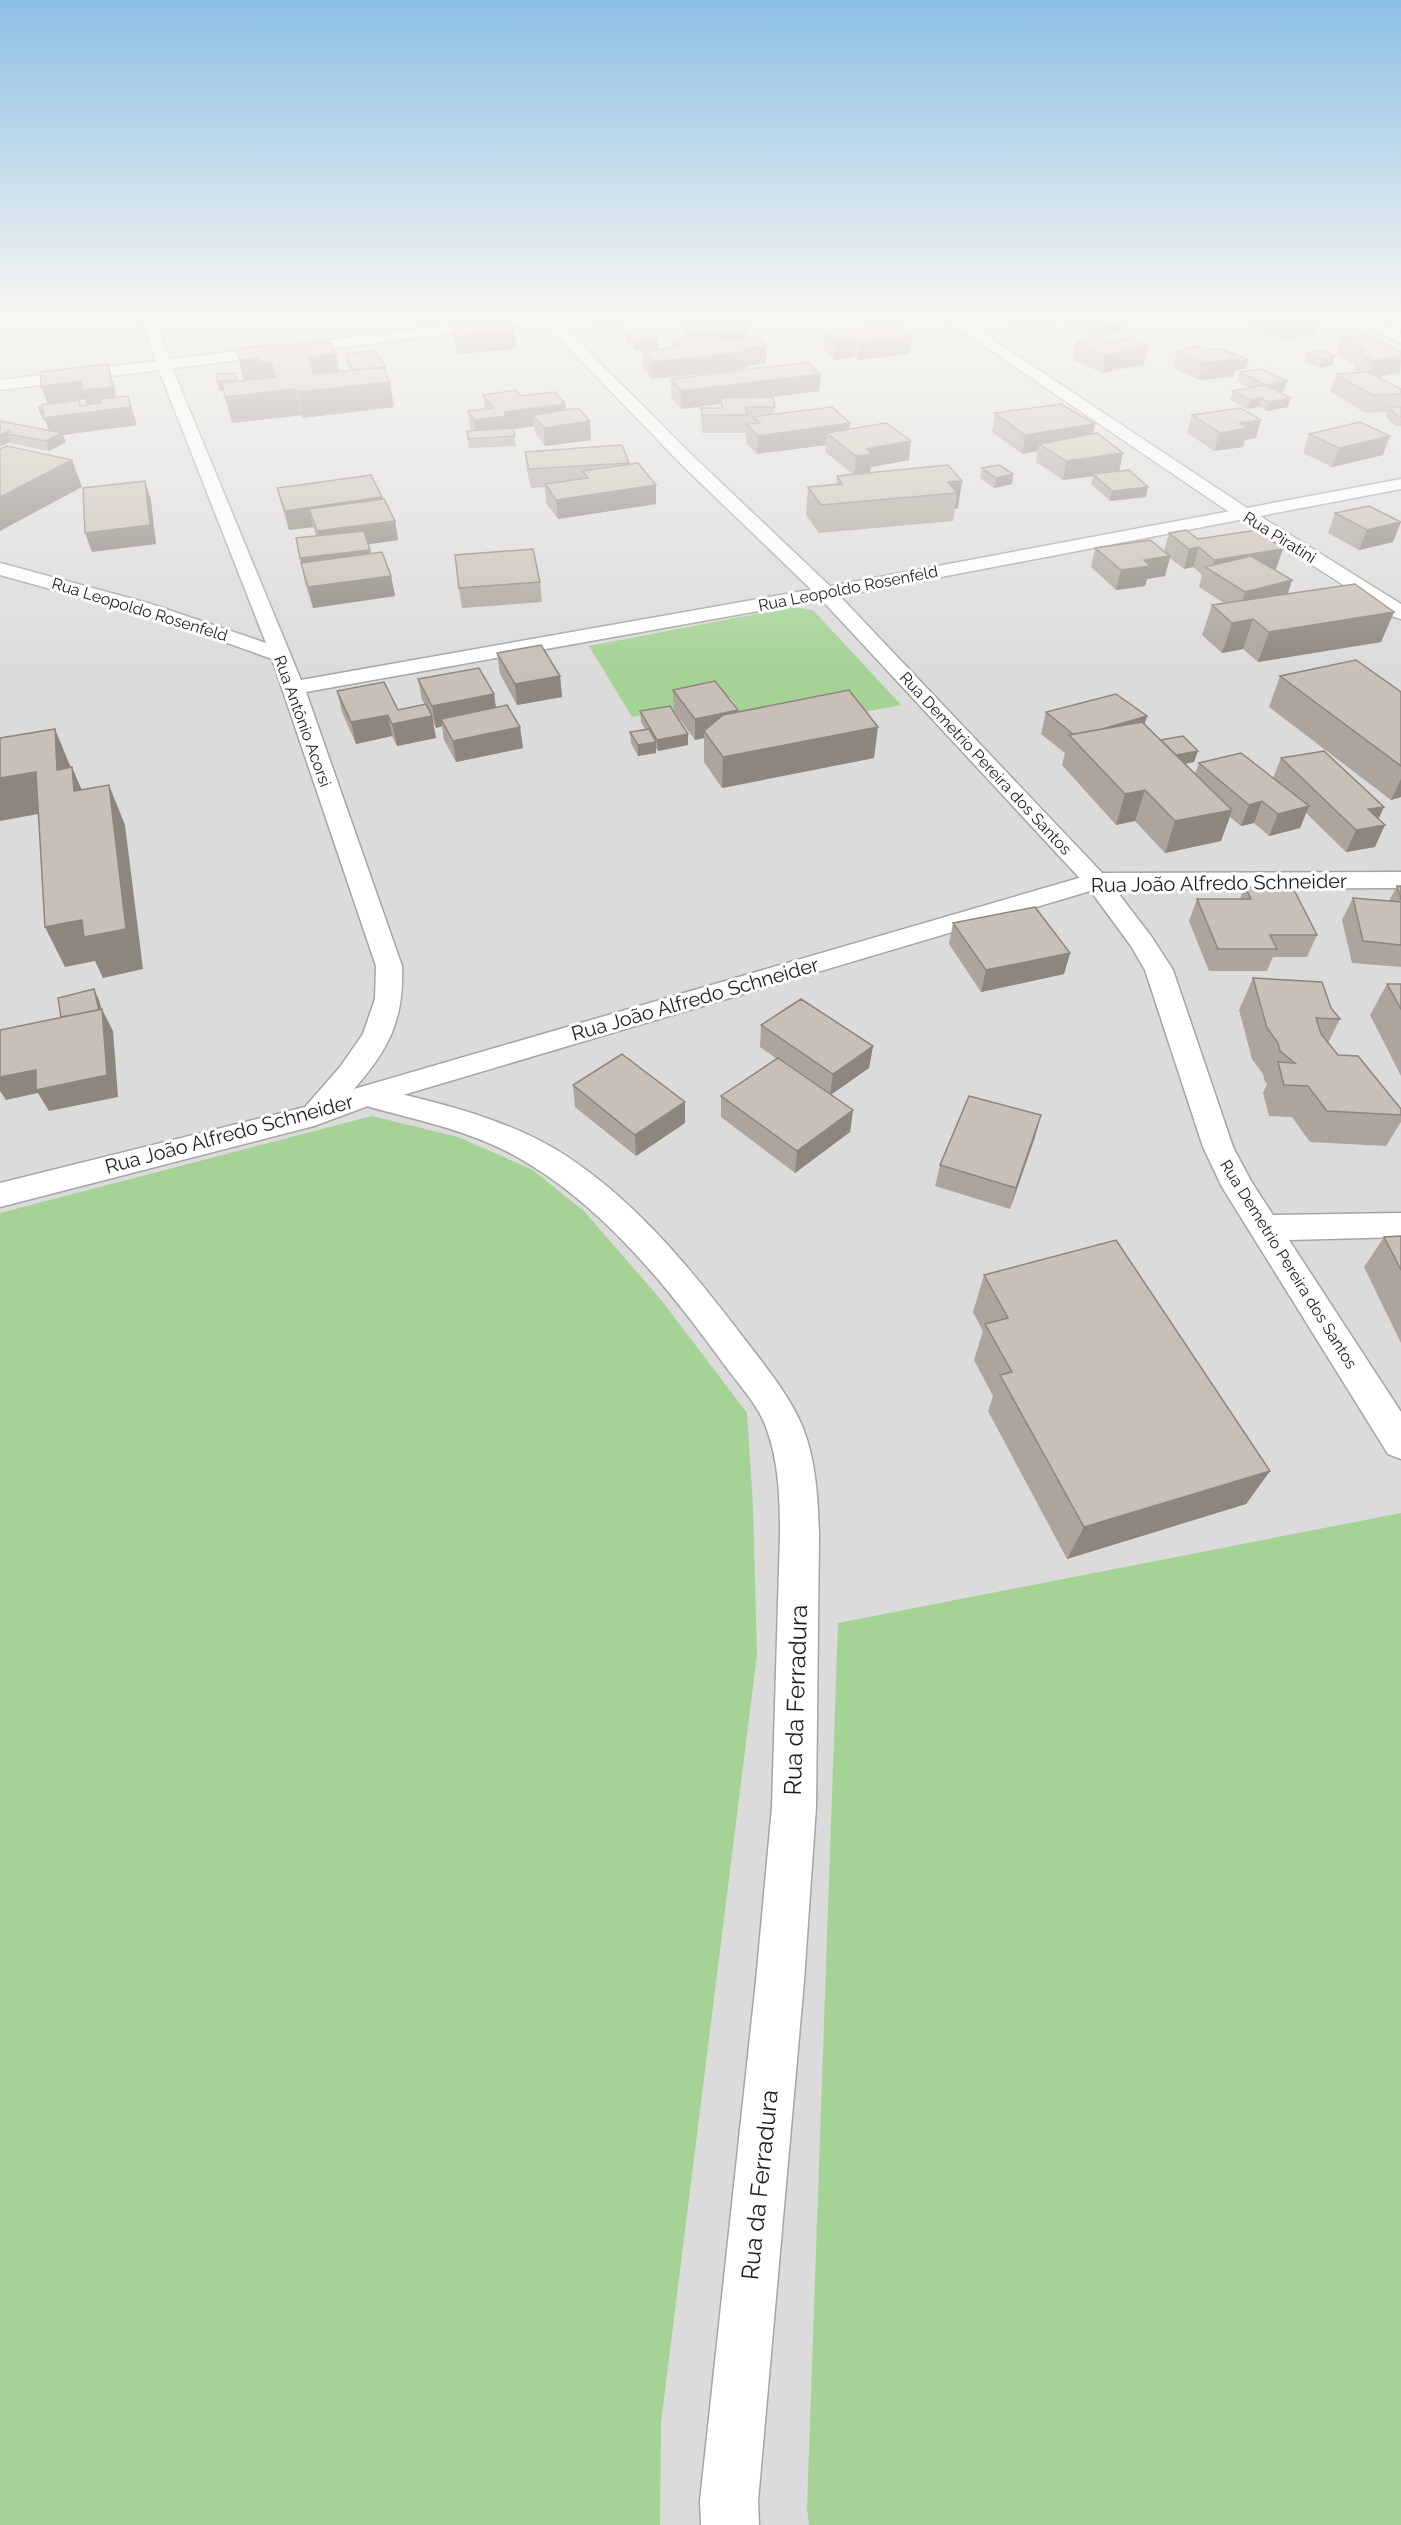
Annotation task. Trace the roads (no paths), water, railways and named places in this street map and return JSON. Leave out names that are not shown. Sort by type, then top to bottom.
[{"type":"street","name":"Rua Antônio Acorsi","points":[[192,436],[294,688],[389,966],[388,1002],[378,1031],[360,1065],[314,1115]]},
{"type":"street","name":"Rua Demetrio Pereira dos Santos","points":[[663,436],[826,593],[1096,881],[1142,942],[1159,970],[1218,1147],[1238,1187],[1401,1443]]},
{"type":"street","name":"Rua Piratini","points":[[1127,436],[1241,512],[1401,613]]},
{"type":"street","name":"Rua Leopoldo Rosenfeld","points":[[294,688],[826,593],[1241,512],[1401,484]]},
{"type":"street","name":"Rua Leopoldo Rosenfeld","points":[[0,569],[218,630],[279,655]]},
{"type":"street","name":"Rua João Alfredo Schneider","points":[[0,1196],[314,1115],[366,1096],[1096,881],[1401,880]]},
{"type":"street","name":"Rua da Ferradura","points":[[366,1096],[424,1110],[487,1131],[530,1150],[580,1183],[608,1207],[691,1295],[776,1409],[789,1445],[797,1481],[800,1533],[794,1803],[770,2101],[743,2339],[729,2500],[730,2525]]},
{"type":"street","points":[[1264,1228],[1401,1226]]}]
